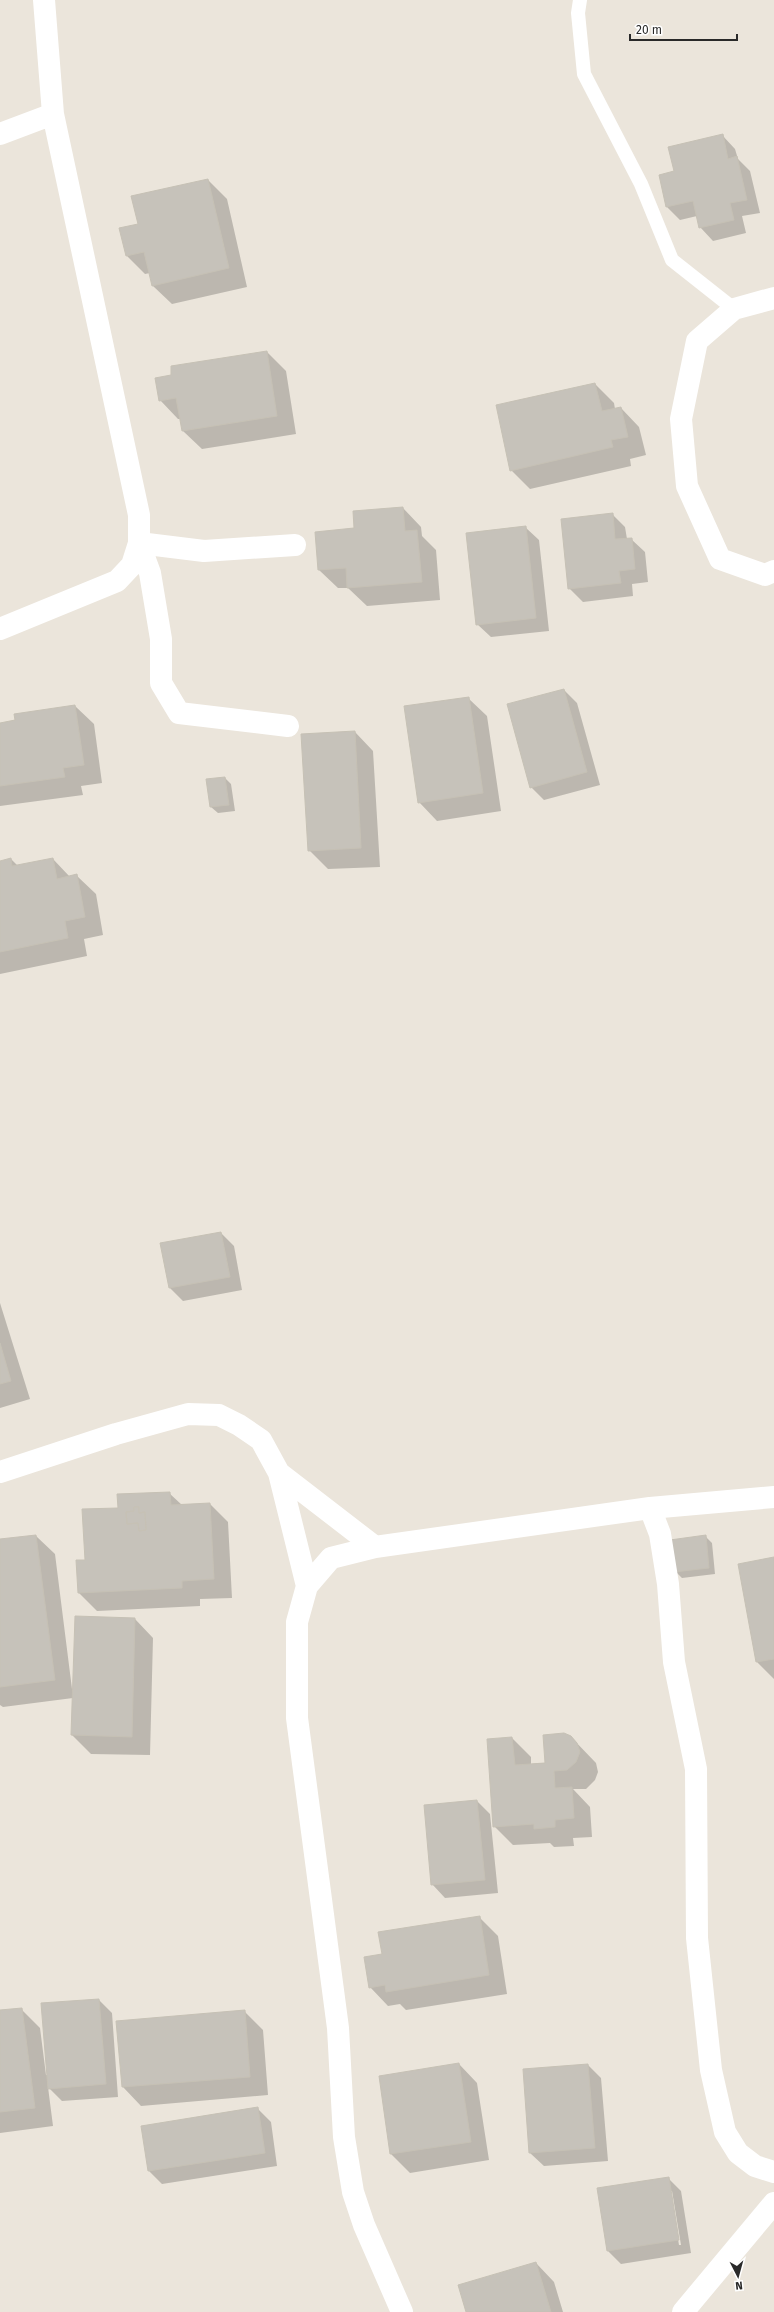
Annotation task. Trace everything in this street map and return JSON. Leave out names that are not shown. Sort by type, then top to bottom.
[{"type":"street","points":[[0,629],[117,581],[132,565],[139,543],[140,515],[53,114],[44,0]]},
{"type":"street","points":[[0,134],[53,114]]},
{"type":"street","points":[[774,298],[734,309],[697,341],[682,419],[687,486],[720,559],[765,575],[774,571]]},
{"type":"street","points":[[139,543],[204,551],[295,545]]},
{"type":"street","points":[[139,543],[150,573],[161,639],[161,683],[178,713],[288,726]]},
{"type":"street","points":[[0,1472],[116,1434],[188,1414],[219,1415],[238,1424],[261,1440],[279,1473],[307,1586]]},
{"type":"street","points":[[279,1473],[375,1547]]},
{"type":"street","points":[[402,2312],[364,2225],[353,2192],[344,2137],[338,2028],[297,1718],[297,1622],[307,1586],[331,1558],[375,1547],[650,1508],[774,1497]]},
{"type":"street","points":[[650,1508],[660,1534],[668,1584],[674,1662],[696,1769],[697,1938],[711,2070],[725,2132],[738,2153],[755,2166],[774,2172]]},
{"type":"street","points":[[683,2312],[774,2203]]},
{"type":"lane","points":[[580,0],[578,13],[584,74],[641,184],[672,260],[734,309]]},
{"type":"building","points":[[723,134],[728,159],[737,156],[747,200],[730,203],[734,220],[699,228],[693,201],[666,207],[659,175],[674,171],[668,147]]},
{"type":"building","points":[[208,179],[229,268],[152,286],[144,252],[126,256],[119,228],[138,224],[131,196]]},
{"type":"building","points":[[267,351],[277,416],[182,431],[176,398],[159,401],[155,378],[171,375],[171,366]]},
{"type":"building","points":[[595,383],[602,411],[621,407],[628,437],[611,440],[613,447],[510,471],[496,405]]},
{"type":"building","points":[[403,507],[405,531],[417,530],[422,582],[347,588],[346,568],[318,570],[315,532],[354,528],[353,511]]},
{"type":"building","points":[[613,513],[615,539],[632,538],[635,569],[619,571],[621,583],[568,589],[561,519]]},
{"type":"building","points":[[526,526],[536,618],[476,625],[466,533]]},
{"type":"building","points":[[564,689],[587,772],[530,788],[507,704]]},
{"type":"building","points":[[469,697],[483,793],[418,803],[404,706]]},
{"type":"building","points":[[75,705],[84,765],[63,768],[65,777],[0,786],[0,723],[15,720],[14,714]]},
{"type":"building","points":[[355,731],[361,848],[308,851],[301,734]]},
{"type":"building","points":[[225,777],[229,805],[210,807],[206,779]]},
{"type":"building","points":[[11,858],[12,866],[53,858],[57,879],[77,874],[85,917],[65,921],[68,938],[0,952],[0,861]]},
{"type":"building","points":[[221,1232],[230,1277],[169,1288],[160,1243]]},
{"type":"building","points":[[0,1343],[11,1381],[0,1384]]},
{"type":"building","points":[[170,1492],[171,1505],[210,1503],[214,1579],[182,1581],[182,1588],[78,1593],[76,1560],[85,1560],[82,1509],[118,1508],[117,1494]],"holes":[[[134,1507],[139,1507],[139,1513],[145,1512],[146,1530],[139,1531],[138,1523],[127,1524],[126,1512],[134,1511]]]},
{"type":"building","points":[[134,1507],[139,1507],[139,1513],[145,1512],[146,1530],[139,1531],[138,1523],[127,1524],[126,1512],[134,1511]]},
{"type":"building","points":[[36,1535],[55,1680],[0,1687],[0,1539]]},
{"type":"building","points":[[706,1535],[709,1568],[674,1572],[670,1540]]},
{"type":"building","points":[[774,1557],[774,1659],[756,1662],[738,1564]]},
{"type":"building","points":[[75,1616],[135,1618],[132,1737],[71,1735]]},
{"type":"building","points":[[564,1733],[571,1736],[577,1743],[580,1752],[576,1762],[567,1770],[554,1771],[555,1788],[572,1787],[574,1818],[555,1820],[555,1827],[534,1829],[534,1824],[493,1827],[487,1739],[512,1737],[515,1765],[545,1763],[543,1735]]},
{"type":"building","points":[[477,1800],[485,1880],[431,1885],[424,1805]]},
{"type":"building","points":[[480,1916],[489,1975],[386,1992],[385,1985],[369,1988],[364,1957],[382,1954],[378,1932]]},
{"type":"building","points":[[99,1999],[106,2084],[48,2089],[41,2003]]},
{"type":"building","points":[[22,2008],[35,2108],[0,2112],[0,2010]]},
{"type":"building","points":[[245,2010],[250,2077],[122,2087],[116,2021]]},
{"type":"building","points":[[459,2063],[471,2142],[390,2154],[379,2076]]},
{"type":"building","points":[[588,2064],[595,2148],[529,2153],[523,2069]]},
{"type":"building","points":[[258,2107],[265,2153],[148,2171],[141,2126]]},
{"type":"building","points":[[669,2177],[679,2240],[607,2251],[597,2188]]},
{"type":"building","points":[[536,2262],[551,2312],[466,2312],[458,2285]]}]
